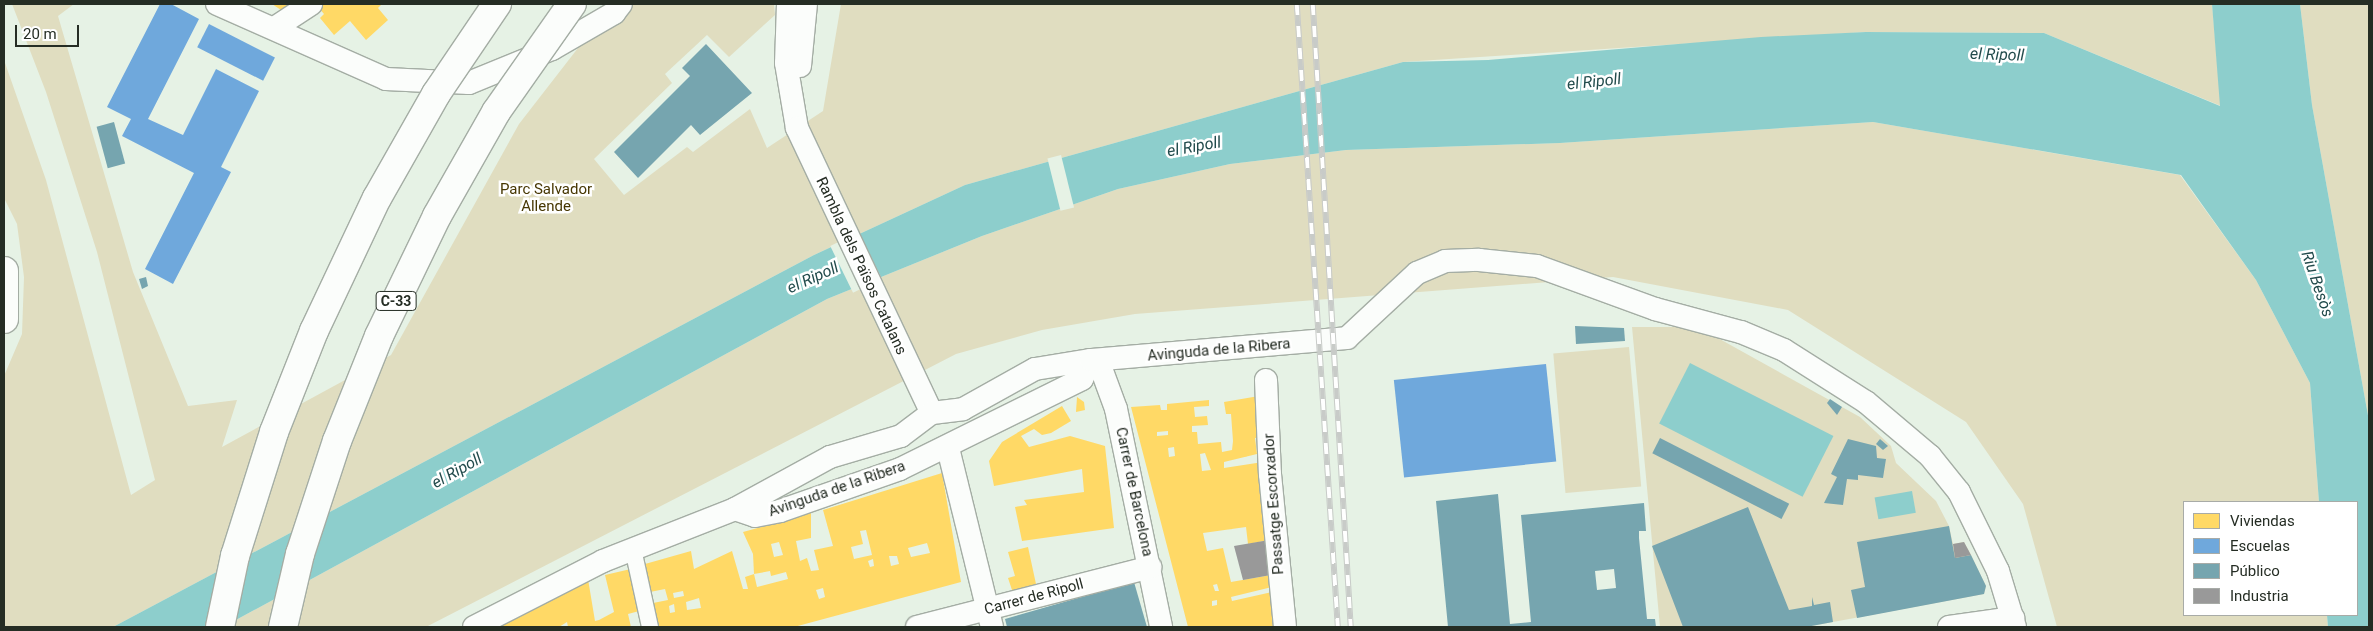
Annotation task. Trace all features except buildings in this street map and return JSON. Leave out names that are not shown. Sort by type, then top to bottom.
[{"type":"main road","points":[[220,627],[235,556],[274,432],[314,331],[382,189],[436,94],[497,4]]},
{"type":"main road","name":"C-33","points":[[283,627],[331,460],[378,336],[437,216],[496,112],[572,4]]},
{"type":"main road","points":[[4,271],[4,319]]},
{"type":"street","points":[[217,4],[276,27],[386,79],[469,83],[552,49],[614,13],[621,4]]},
{"type":"street","points":[[276,27],[311,4]]},
{"type":"street","name":"Rambla dels Països Catalans","points":[[788,4],[786,63],[796,122],[914,379],[932,413]]},
{"type":"street","points":[[796,122],[806,4]]},
{"type":"street","name":"Avinguda de la Ribera","points":[[735,509],[830,457],[901,436],[932,413],[964,409],[1035,369],[1094,360],[1347,338],[1417,273],[1445,261],[1537,266],[1655,309],[1703,318],[1784,350],[1898,427],[1959,492],[1985,539],[2014,623]]},
{"type":"street","name":"Avinguda de la Ribera","points":[[735,509],[755,516],[780,511],[948,448],[1082,379],[1094,360]]},
{"type":"street","name":"Carrer de Barcelona","points":[[1094,360],[1116,409],[1161,627]]},
{"type":"street","name":"Passatge Escorxador","points":[[1266,380],[1271,483],[1285,627]]},
{"type":"street","points":[[948,448],[989,618]]},
{"type":"street","points":[[474,627],[633,549],[735,509]]},
{"type":"street","points":[[633,549],[650,627]]},
{"type":"street","name":"Carrer de Ripoll","points":[[917,627],[989,618],[1150,567]]},
{"type":"street","points":[[1949,627],[2014,623]]},
{"type":"green space","name":"Parc Salvador Allende","points":[[12,4],[74,4],[58,16],[133,272],[188,406],[237,400],[222,447],[391,355],[519,124],[578,48],[627,4],[774,4],[775,15],[729,57],[707,35],[665,74],[672,83],[594,159],[624,195],[687,147],[693,152],[750,109],[767,148],[823,111],[841,4],[2212,4],[2221,106],[2044,33],[1866,32],[1403,62],[965,185],[814,255],[113,627],[4,627],[4,376],[22,334],[24,277],[17,224],[4,198],[4,60],[46,180],[131,495],[155,480],[97,252],[46,92]]},
{"type":"green space","points":[[2300,4],[2369,4],[2369,421],[2312,105]]},
{"type":"green space","points":[[1873,122],[2180,175],[2256,280],[2310,383],[2319,501],[2183,501],[2183,616],[2327,616],[2328,627],[2057,627],[2023,504],[1966,422],[1788,310],[1613,277],[1135,314],[1042,330],[956,354],[426,627],[223,627],[827,299],[982,236],[1118,189],[1230,164],[1346,150],[1560,143]]},
{"type":"green space","points":[[1632,327],[1698,327],[1860,417],[1891,446],[1896,463],[1936,501],[1949,526],[1953,544],[1964,542],[1971,555],[1986,586],[1984,594],[1806,627],[1660,627]]},
{"type":"green space","points":[[1629,347],[1641,486],[1565,493],[1553,354]]},
{"type":"water","points":[[2212,4],[2300,4],[2312,105],[2369,421],[2369,627],[2328,627],[2327,616],[2358,616],[2358,501],[2319,501],[2310,383],[2256,280],[2181,175],[1873,122],[1560,143],[1346,150],[1230,164],[1118,189],[982,236],[827,299],[223,627],[113,627],[814,255],[965,185],[1403,62],[1488,60],[1761,37],[1866,32],[2044,33],[2220,106]]},
{"type":"water","points":[[1690,363],[1833,436],[1803,497],[1659,424]]},
{"type":"water","points":[[1912,491],[1916,513],[1878,519],[1875,498]]},
{"type":"pier","points":[[1061,155],[1074,207],[1060,211],[1047,158]]},
{"type":"pier","points":[[859,232],[882,279],[853,293],[830,246]]},
{"type":"railway","points":[[1297,4],[1338,627]]},
{"type":"railway","points":[[1313,4],[1351,627]]},
{"type":"water label","name":"el Ripoll","points":[[1997,55]]},
{"type":"water label","name":"el Ripoll","points":[[1594,82]]},
{"type":"water label","name":"el Ripoll","points":[[1194,147]]},
{"type":"water label","name":"el Ripoll","points":[[813,278]]},
{"type":"water label","name":"Riu Besòs","points":[[2317,284]]},
{"type":"water label","name":"el Ripoll","points":[[457,471]]}]
